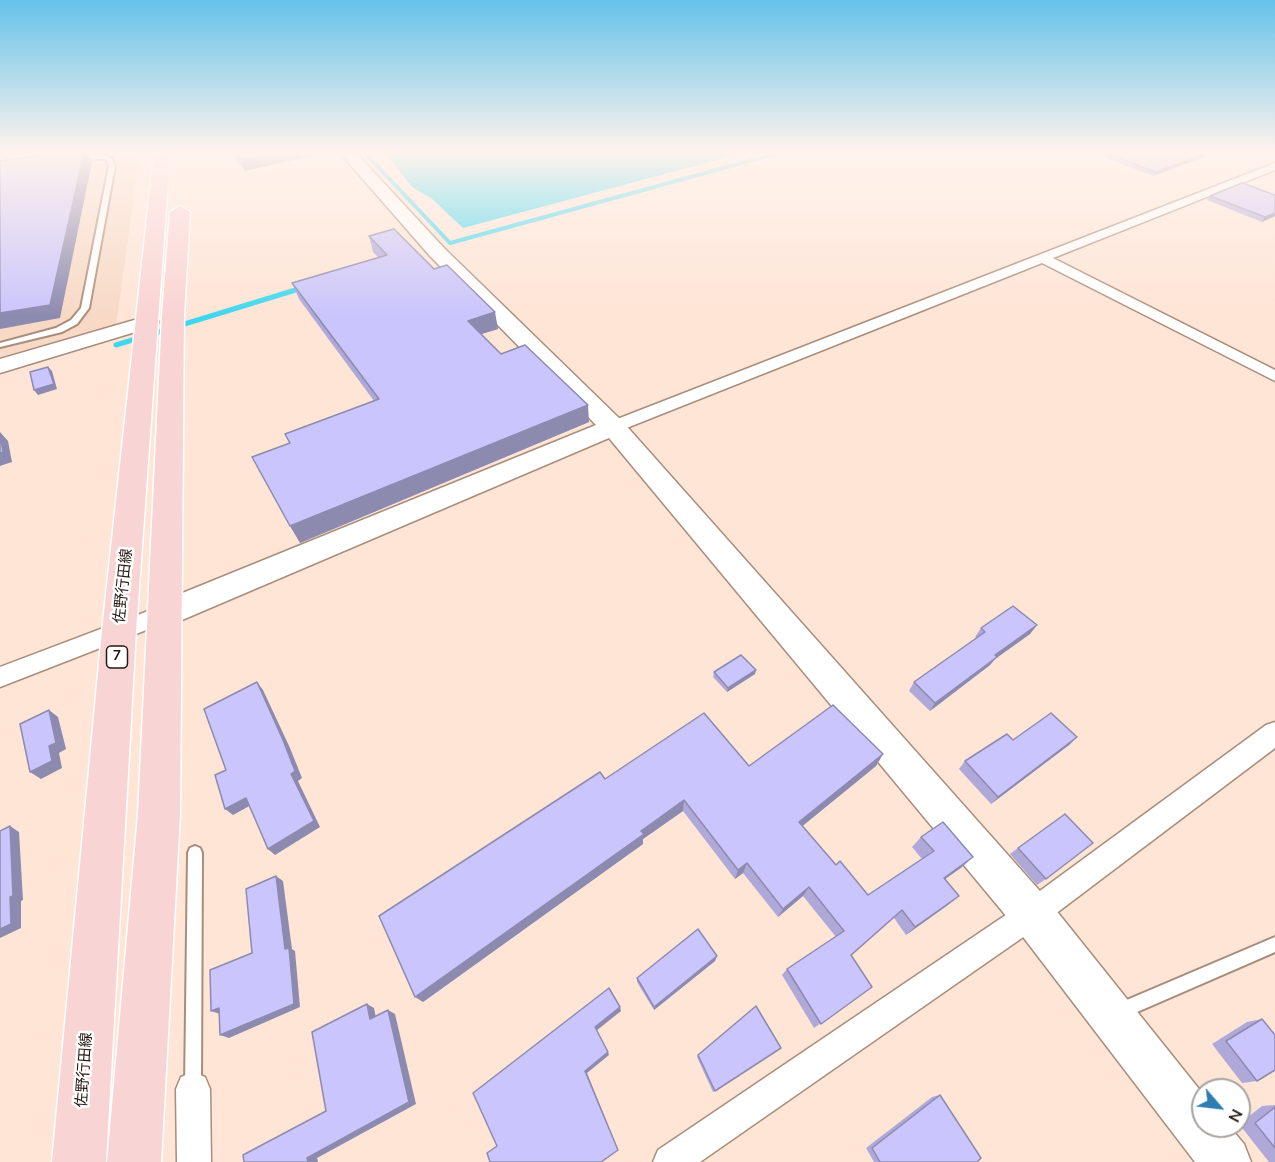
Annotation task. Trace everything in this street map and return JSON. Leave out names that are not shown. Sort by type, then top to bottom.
[{"type":"main road","name":"佐野行田線","points":[[79,1162],[119,631],[158,207]]},
{"type":"main road","points":[[134,1162],[159,814],[173,315],[179,207]]},
{"type":"street","points":[[396,207],[437,252],[613,427],[1032,914],[1226,1162]]},
{"type":"street","points":[[0,677],[164,614],[613,427],[1171,207]]},
{"type":"street","points":[[1043,258],[1275,376]]},
{"type":"street","points":[[0,366],[148,322]]},
{"type":"street","points":[[670,1162],[1032,914],[1275,733]]},
{"type":"street","points":[[193,1089],[194,1162]]},
{"type":"lane","points":[[0,345],[59,330],[74,322],[85,309],[104,207]]},
{"type":"lane","points":[[193,1089],[195,853]]},
{"type":"lane","points":[[1110,1016],[1275,944]]},
{"type":"shaded area","points":[[0,207],[132,207],[116,325],[0,359]]},
{"type":"water","points":[[441,207],[541,207],[463,228]]},
{"type":"building","points":[[0,207],[72,207],[50,305],[0,313]]},
{"type":"building","points":[[1239,207],[1275,207],[1275,213],[1265,217]]},
{"type":"building","points":[[394,229],[434,269],[447,265],[495,312],[468,321],[501,354],[525,345],[588,405],[290,526],[252,457],[290,443],[285,434],[379,399],[292,283],[387,255],[369,236]]},
{"type":"building","points":[[48,367],[54,384],[34,390],[30,372]]},
{"type":"building","points":[[0,434],[3,452],[0,453]]},
{"type":"building","points":[[1013,606],[1037,625],[995,655],[997,657],[935,703],[914,682],[985,632],[981,628]]},
{"type":"building","points":[[741,655],[756,670],[728,688],[714,672]]},
{"type":"building","points":[[257,682],[295,771],[291,774],[314,821],[268,849],[246,798],[225,809],[215,775],[226,770],[204,709]]},
{"type":"building","points":[[833,705],[883,754],[799,822],[836,865],[840,861],[868,895],[934,851],[921,837],[943,822],[973,857],[944,878],[959,896],[915,927],[902,910],[851,955],[872,987],[821,1024],[787,969],[844,931],[809,887],[783,909],[747,863],[738,870],[684,800],[641,831],[644,834],[415,997],[379,916],[600,772],[605,779],[704,713],[749,766]]},
{"type":"building","points":[[49,710],[56,743],[49,746],[52,761],[30,772],[20,724]]},
{"type":"building","points":[[1051,713],[1077,737],[998,797],[965,761],[1007,734],[1013,740]]},
{"type":"building","points":[[1065,814],[1093,843],[1046,879],[1018,848]]},
{"type":"building","points":[[10,826],[13,896],[10,897],[11,924],[0,929],[0,831]]},
{"type":"building","points":[[276,876],[285,949],[289,948],[294,1004],[220,1035],[219,1008],[211,1011],[210,970],[252,953],[246,889]]},
{"type":"building","points":[[698,929],[717,956],[654,1007],[637,978]]},
{"type":"building","points":[[609,988],[620,1007],[595,1027],[608,1052],[585,1071],[618,1150],[601,1162],[490,1162],[487,1153],[497,1146],[473,1093]]},
{"type":"building","points":[[367,1004],[370,1019],[388,1010],[409,1102],[307,1158],[308,1162],[244,1162],[243,1155],[326,1111],[312,1032]]},
{"type":"building","points":[[756,1006],[781,1048],[715,1091],[698,1055]]},
{"type":"building","points":[[1262,1019],[1275,1035],[1275,1070],[1257,1081],[1226,1041]]},
{"type":"building","points":[[940,1095],[981,1158],[977,1162],[880,1162],[872,1148]]},
{"type":"building","points":[[1275,1107],[1275,1148],[1255,1123]]},
{"type":"waterway","points":[[416,207],[450,243],[580,207]]},
{"type":"waterway","points":[[116,345],[302,288]]}]
